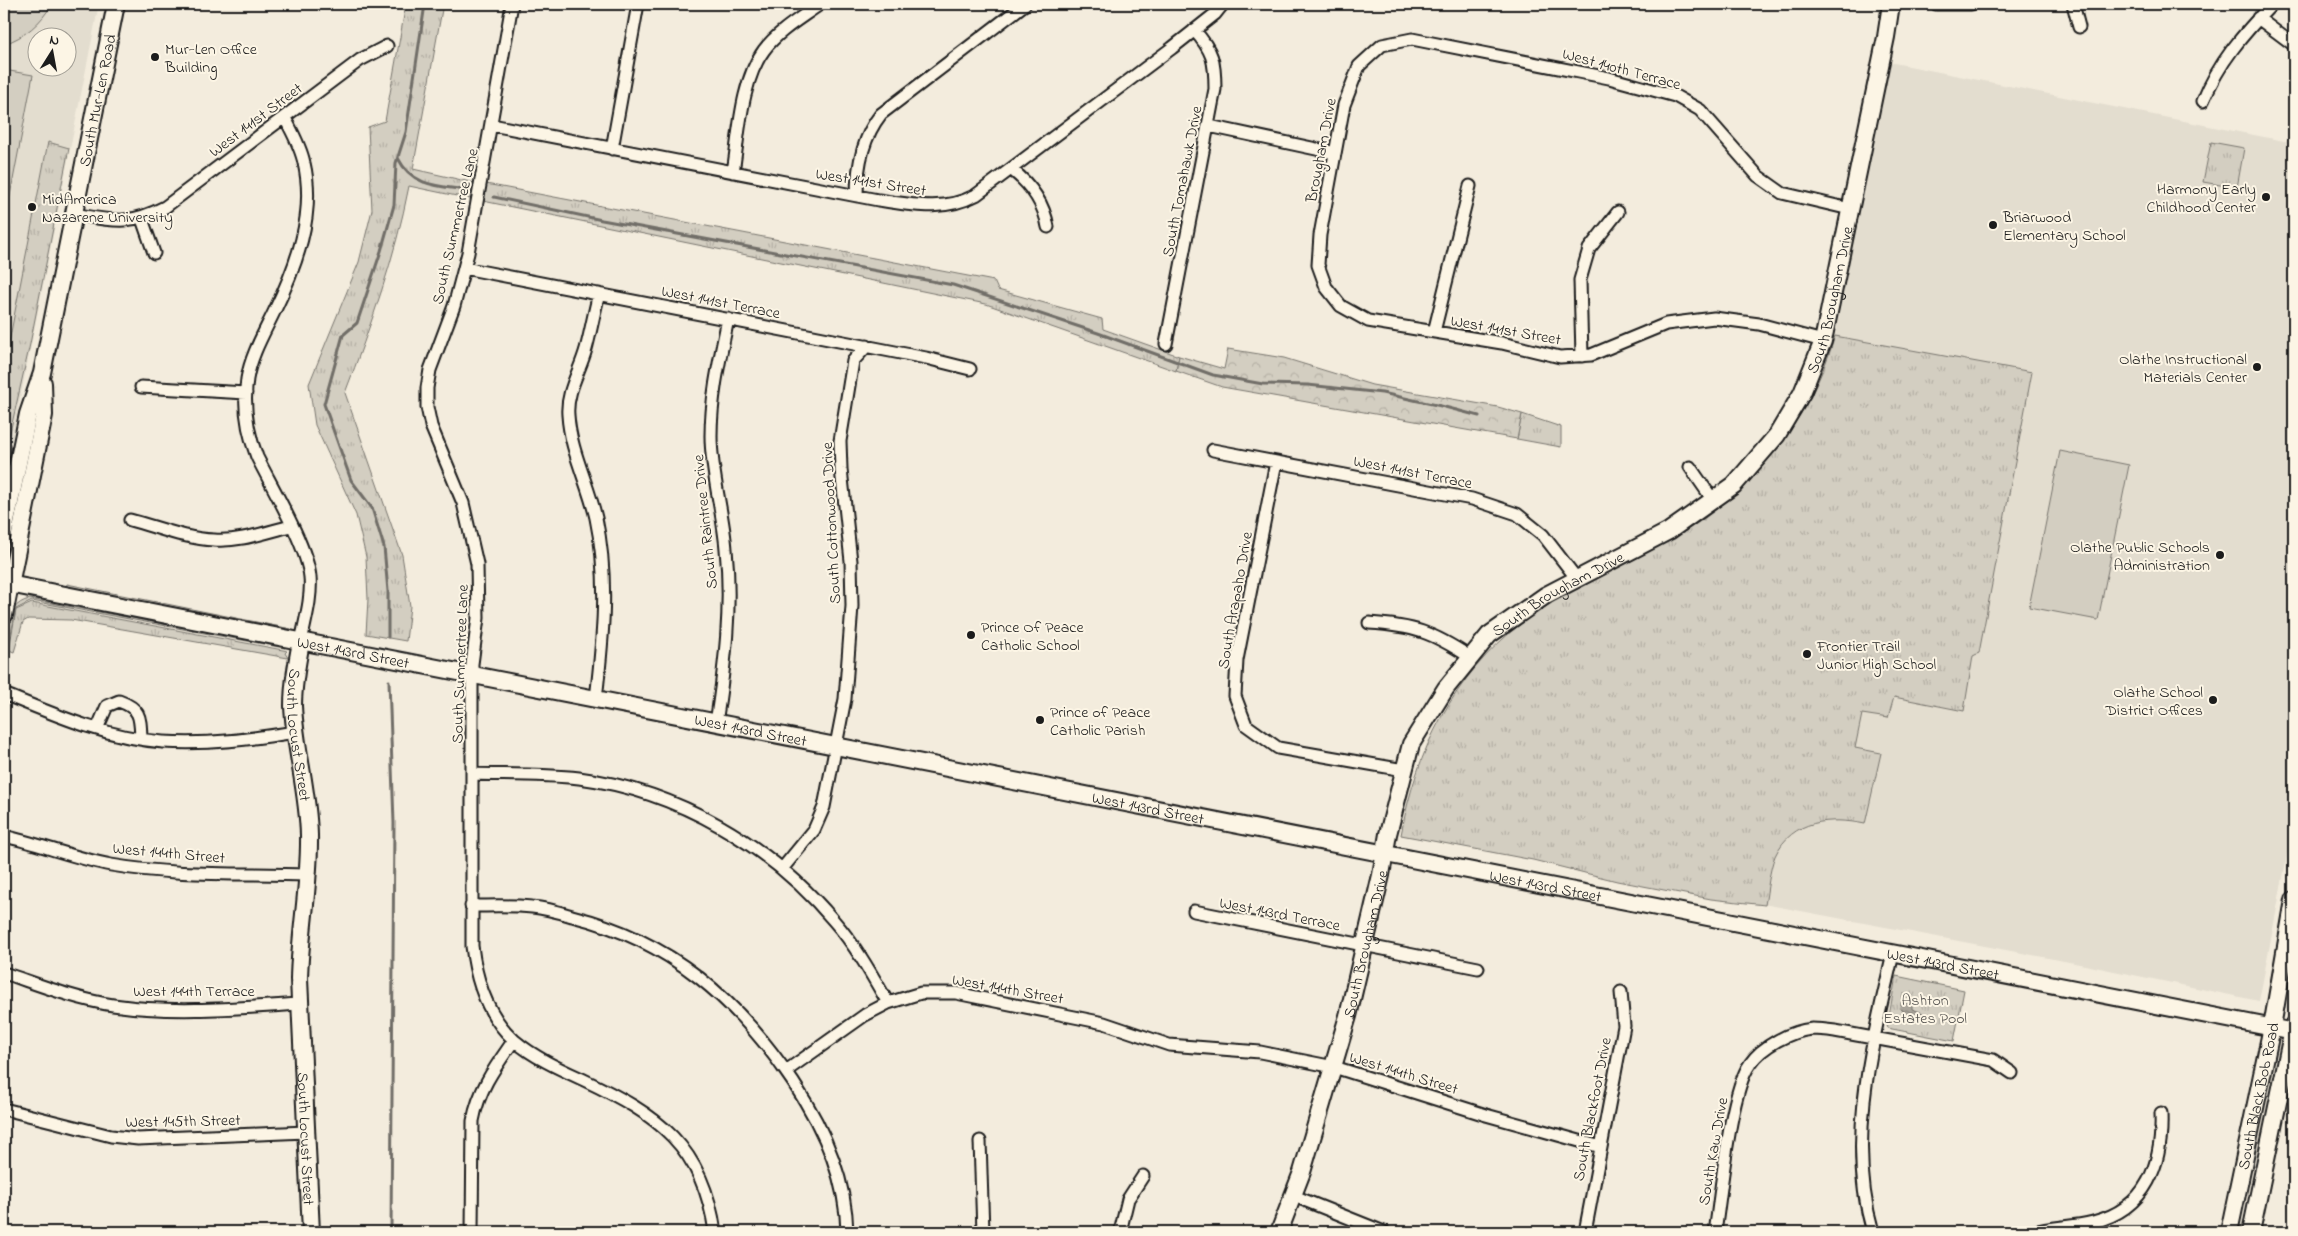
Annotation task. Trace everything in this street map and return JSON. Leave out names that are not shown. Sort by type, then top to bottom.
[{"type":"street","name":"South Mur-Len Road","points":[[4,532],[28,414],[42,373],[116,4]]},
{"type":"street","name":"South Summertree Lane","points":[[512,4],[492,125],[464,268],[454,306],[430,370],[427,397],[432,426],[463,502],[475,556],[479,592],[473,676],[472,946],[481,989],[491,1010],[514,1040],[540,1058],[640,1108],[660,1123],[688,1156],[700,1178],[713,1214],[716,1232]]},
{"type":"street","points":[[612,149],[638,4]]},
{"type":"street","points":[[733,172],[748,83],[754,66],[774,39],[820,4]]},
{"type":"street","points":[[857,196],[862,149],[866,137],[881,114],[1025,4]]},
{"type":"street","name":"West 141st Street","points":[[492,125],[857,196],[926,207],[945,206],[976,195],[1215,14],[1223,4]]},
{"type":"street","name":"South Brougham Drive","points":[[1279,1232],[1294,1196],[1334,1067],[1365,946],[1411,744],[1446,688],[1489,634],[1546,595],[1669,531],[1734,485],[1777,435],[1802,393],[1823,341],[1886,37],[1891,4]]},
{"type":"street","points":[[1936,4],[1971,4]]},
{"type":"street","points":[[2073,4],[2079,27]]},
{"type":"street","points":[[2202,101],[2226,55],[2272,4]]},
{"type":"street","points":[[2258,18],[2294,45]]},
{"type":"street","name":"South Tomahawk Drive","points":[[1166,344],[1216,89],[1215,69],[1209,47],[1194,30]]},
{"type":"street","name":"Brougham Drive","points":[[1357,315],[1341,306],[1326,287],[1318,265],[1320,235],[1344,104],[1359,66],[1382,45],[1412,39],[1439,44]]},
{"type":"street","name":"West 140th Terrace","points":[[1439,44],[1609,78],[1675,96],[1700,110],[1758,176],[1782,193],[1850,209]]},
{"type":"street","name":"West 141st Street","points":[[74,214],[118,221],[142,219],[165,207],[360,60],[387,46]]},
{"type":"street","name":"South Locust Street","points":[[284,118],[304,163],[306,181],[304,227],[293,272],[250,365],[245,411],[251,440],[305,557],[310,576],[310,591],[294,680],[296,732],[308,811],[309,837],[299,943],[300,1004],[311,1232]]},
{"type":"street","points":[[1209,126],[1335,153]]},
{"type":"street","points":[[1011,169],[1024,179],[1040,202],[1046,214],[1048,227]]},
{"type":"street","points":[[1434,332],[1470,186]]},
{"type":"street","points":[[1582,356],[1580,280],[1589,249],[1618,212]]},
{"type":"street","points":[[142,219],[154,253]]},
{"type":"street","name":"West 141st Terrace","points":[[464,268],[867,346],[970,369]]},
{"type":"street","points":[[596,699],[605,621],[601,551],[596,518],[571,438],[568,414],[572,388],[585,350],[599,294]]},
{"type":"street","name":"West 141st Street","points":[[1357,315],[1368,321],[1502,343],[1560,357],[1591,355],[1666,324],[1714,318],[1759,324],[1823,341]]},
{"type":"street","name":"South Raintree Drive","points":[[716,723],[727,640],[728,585],[726,549],[712,446],[711,410],[728,319]]},
{"type":"street","name":"South Cottonwood Drive","points":[[782,869],[818,822],[827,796],[845,699],[852,606],[851,561],[841,469],[840,441],[853,361],[867,346]]},
{"type":"street","name":"South Mur-Len Road","points":[[4,615],[7,584],[44,415],[42,373]]},
{"type":"street","points":[[141,387],[246,393]]},
{"type":"street","name":"West 141st Terrace","points":[[1213,450],[1472,499],[1517,514],[1543,535],[1577,579]]},
{"type":"street","name":"South Arapaho Drive","points":[[1276,462],[1237,660],[1235,696],[1246,725],[1278,748],[1404,770]]},
{"type":"street","points":[[1690,467],[1713,500]]},
{"type":"street","points":[[130,520],[197,538],[214,540],[247,537],[291,526]]},
{"type":"street","name":"West 143rd Street","points":[[7,584],[1892,954],[2272,1027],[2294,1029]]},
{"type":"street","points":[[1369,624],[1399,625],[1420,630],[1442,638],[1470,657]]},
{"type":"street","points":[[4,694],[97,729],[162,742],[239,742],[296,732]]},
{"type":"street","points":[[97,729],[107,706],[119,701],[133,706],[140,718],[141,738]]},
{"type":"street","points":[[473,774],[540,775],[579,778],[646,794],[675,804],[726,829],[782,869],[811,894],[858,952],[888,1003]]},
{"type":"street","name":"West 144th Street","points":[[4,836],[63,854],[142,869],[182,872],[306,874]]},
{"type":"street","name":"South Black Bob Road","points":[[2229,1232],[2272,1027],[2294,900]]},
{"type":"street","points":[[472,906],[542,908],[587,919],[648,944],[674,959],[728,1000],[753,1027],[786,1071],[812,1111],[826,1138],[843,1194],[847,1232]]},
{"type":"street","name":"West 143rd Terrace","points":[[1194,912],[1478,968]]},
{"type":"street","points":[[1874,1232],[1864,1198],[1860,1143],[1862,1116],[1892,954]]},
{"type":"street","name":"West 144th Terrace","points":[[4,973],[83,999],[142,1008],[193,1010],[300,1004]]},
{"type":"street","name":"South Blackfoot Drive","points":[[1585,1232],[1624,1026],[1621,992]]},
{"type":"street","name":"West 144th Street","points":[[786,1071],[865,1015],[888,1003],[921,993],[956,993],[1104,1023],[1169,1045],[1260,1052],[1334,1067],[1601,1148]]},
{"type":"street","name":"South Kaw Drive","points":[[1715,1232],[1736,1098],[1749,1064],[1767,1048],[1798,1033],[1812,1029],[1876,1037]]},
{"type":"street","name":"South Black Bob Road","points":[[2251,1232],[2294,1029]]},
{"type":"street","points":[[1876,1037],[1993,1060],[2012,1073]]},
{"type":"street","points":[[472,1232],[473,1121],[476,1104],[486,1079],[514,1040]]},
{"type":"street","name":"West 145th Street","points":[[4,1109],[112,1136],[138,1139],[306,1132]]},
{"type":"street","points":[[2033,1232],[2102,1220],[2118,1212],[2133,1201],[2145,1187],[2157,1162],[2162,1130],[2161,1113]]},
{"type":"street","points":[[980,1141],[983,1232]]},
{"type":"street","points":[[1120,1232],[1128,1199],[1143,1176]]},
{"type":"street","points":[[1294,1196],[1384,1232]]},
{"type":"shaded area","name":"MidAmerica Nazarene University","points":[[4,4],[99,4],[4,480]]},
{"type":"shaded area","points":[[1884,61],[2294,143],[2294,820],[2259,1001],[2090,966],[1401,835],[1407,803],[1427,743],[1454,695],[1478,663],[1521,624],[1543,608],[1677,537],[1720,508],[1765,464],[1795,423],[1819,378],[1835,336]]},
{"type":"green space","points":[[4,4],[52,4],[33,28],[28,28],[28,31],[4,44]]},
{"type":"green space","points":[[406,4],[443,4],[413,169],[475,183],[471,199],[409,186],[397,239],[382,291],[345,393],[402,555],[410,606],[406,641],[366,634],[368,599],[366,557],[356,515],[315,425],[309,384],[359,262],[372,210],[368,127],[385,121]]},
{"type":"green space","points":[[4,70],[28,74],[28,78],[32,78],[4,227]]},
{"type":"green space","points":[[48,142],[69,148],[30,344],[4,459],[4,368]]},
{"type":"green space","points":[[2211,142],[2244,148],[2237,188],[2203,182]]},
{"type":"green space","points":[[486,184],[994,281],[998,290],[1102,319],[1103,329],[1179,356],[1176,371],[986,304],[483,201]]},
{"type":"green space","name":"Frontier Trail Junior High School","points":[[1835,336],[2032,372],[1979,653],[1973,656],[1964,711],[1894,697],[1888,718],[1862,714],[1855,748],[1881,753],[1865,824],[1826,821],[1802,828],[1791,834],[1775,856],[1765,905],[1711,899],[1617,881],[1533,860],[1401,835],[1417,774],[1428,745],[1441,717],[1457,691],[1476,667],[1498,644],[1540,610],[1559,598],[1677,536],[1705,518],[1754,476],[1794,425],[1824,367]]},
{"type":"green space","points":[[1228,349],[1284,358],[1372,385],[1498,407],[1522,414],[1517,439],[1222,387],[1176,371],[1179,356],[1224,369]]},
{"type":"green space","points":[[1522,414],[1561,427],[1561,447],[1517,439]]},
{"type":"green space","points":[[2060,451],[2129,465],[2098,620],[2029,607]]},
{"type":"green space","points":[[67,584],[291,629],[66,587]]},
{"type":"green space","points":[[30,599],[285,648],[32,601],[16,609],[4,669],[6,628],[9,618],[14,609]]},
{"type":"green space","points":[[32,603],[283,650],[287,651],[285,653],[288,658],[71,620],[28,619],[23,622],[14,652],[9,650],[16,610]]},
{"type":"green space","name":"Ashton Estates Pool","points":[[1896,976],[1964,990],[1954,1041],[1887,1028]]},
{"type":"water","points":[[1903,994],[1912,995],[1912,1009],[1923,1013],[1922,1021],[1906,1018],[1906,1015],[1902,1014],[1903,1010],[1900,1009]]},
{"type":"waterway","points":[[388,637],[388,591],[384,547],[372,508],[351,480],[324,404],[343,335],[357,323],[394,205],[396,163],[406,132],[425,4]]},
{"type":"waterway","points":[[398,158],[410,174],[426,183],[466,190]]},
{"type":"waterway","points":[[494,197],[602,220],[953,285],[1098,333],[1213,375],[1263,384],[1308,385],[1382,393],[1479,416]]},
{"type":"waterway","points":[[389,681],[394,823],[391,1232]]},
{"type":"place","name":"Mur-Len Office Building","points":[[155,57]]},
{"type":"place","name":"Harmony Early Childhood Center","points":[[2266,197]]},
{"type":"place","name":"MidAmerica Nazarene University","points":[[32,207]]},
{"type":"place","name":"Briarwood Elementary School","points":[[1993,225]]},
{"type":"place","name":"Olathe Instructional Materials Center","points":[[2257,367]]},
{"type":"place","name":"Olathe Public Schools Administration","points":[[2220,555]]},
{"type":"place","name":"Prince Of Peace Catholic School","points":[[971,635]]},
{"type":"place","name":"Frontier Trail Junior High School","points":[[1807,654]]},
{"type":"place","name":"Olathe School District Offices","points":[[2213,700]]},
{"type":"place","name":"Prince of Peace Catholic Parish","points":[[1040,720]]}]
